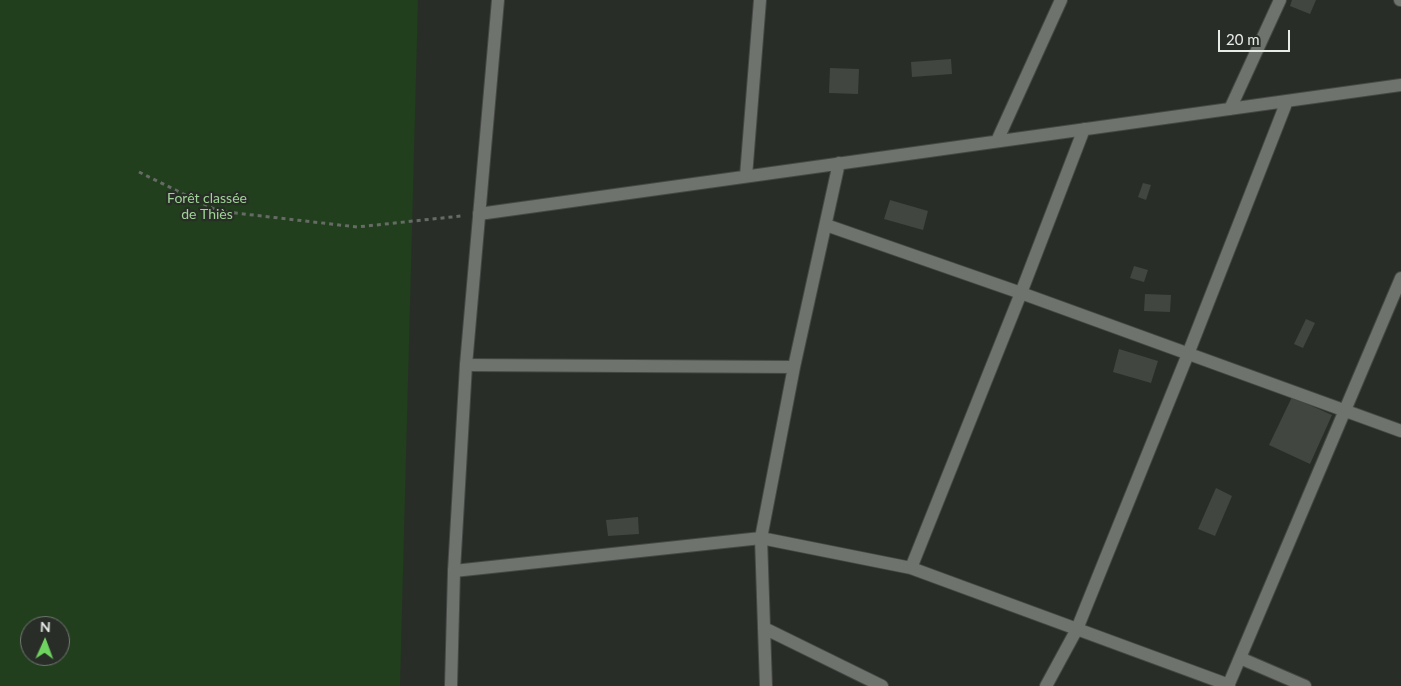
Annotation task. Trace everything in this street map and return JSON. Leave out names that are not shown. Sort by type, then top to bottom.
[{"type":"street","points":[[451,686],[454,571],[466,365],[498,0]]},
{"type":"street","points":[[746,176],[760,0]]},
{"type":"street","points":[[997,141],[1061,0]]},
{"type":"street","points":[[1230,109],[1280,0]]},
{"type":"street","points":[[479,214],[1401,85]]},
{"type":"street","points":[[1046,686],[1078,629],[1287,101]]},
{"type":"street","points":[[911,568],[1021,293],[1084,129]]},
{"type":"street","points":[[766,686],[762,538],[794,367],[839,164]]},
{"type":"street","points":[[826,225],[1021,293],[1401,431]]},
{"type":"street","points":[[454,571],[762,538],[911,568],[1228,685],[1401,278]]},
{"type":"street","points":[[466,365],[794,367]]},
{"type":"street","points":[[764,628],[882,686]]},
{"type":"street","points":[[1240,658],[1305,686]]},
{"type":"path","points":[[139,172],[218,211],[357,227],[479,214]]},
{"type":"green space","name":"Forêt classée de Thiès","points":[[0,0],[418,0],[400,686],[0,686]]},
{"type":"building","points":[[1292,0],[1316,0],[1310,14],[1290,6]]},
{"type":"building","points":[[951,59],[952,74],[912,77],[911,62]]},
{"type":"building","points":[[830,68],[859,69],[858,94],[829,93]]},
{"type":"building","points":[[1143,183],[1151,185],[1146,200],[1138,197]]},
{"type":"building","points":[[890,200],[928,211],[923,230],[884,219]]},
{"type":"building","points":[[1134,266],[1148,270],[1144,282],[1130,278]]},
{"type":"building","points":[[1145,294],[1171,295],[1170,312],[1144,311]]},
{"type":"building","points":[[1306,319],[1315,323],[1303,348],[1294,344]]},
{"type":"building","points":[[1119,349],[1158,361],[1151,383],[1113,372]]},
{"type":"building","points":[[1292,397],[1332,415],[1310,464],[1269,445]]},
{"type":"building","points":[[1216,488],[1232,496],[1215,536],[1198,529]]},
{"type":"building","points":[[638,517],[639,534],[608,536],[606,520]]}]
